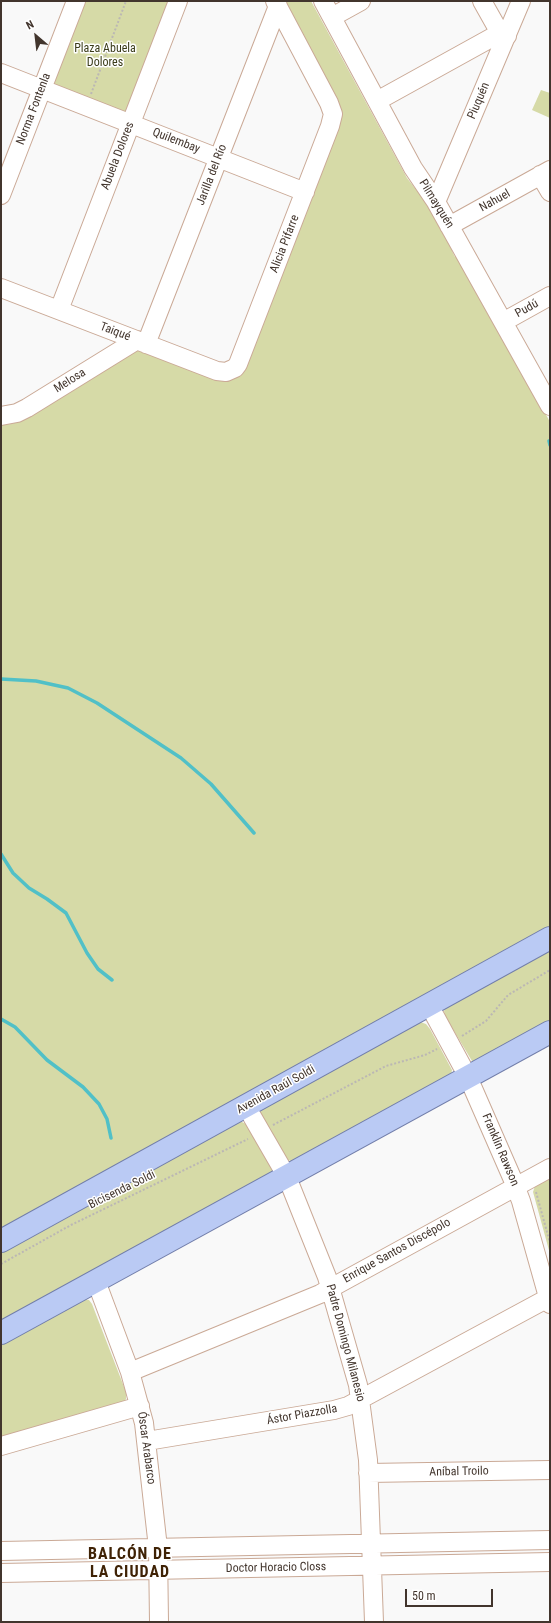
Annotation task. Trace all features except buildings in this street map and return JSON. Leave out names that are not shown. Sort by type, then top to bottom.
[{"type":"main road","name":"Avenida Raúl Soldi","points":[[1,1241],[550,938]]},
{"type":"main road","points":[[1,1333],[550,1032]]},
{"type":"street","name":"Norma Fontenla","points":[[1,195],[76,1]]},
{"type":"street","name":"Abuela Dolores","points":[[59,310],[178,1]]},
{"type":"street","name":"Pilmayquén","points":[[323,1],[413,168],[436,202],[550,406]]},
{"type":"street","points":[[332,17],[361,1]]},
{"type":"street","points":[[377,101],[503,35],[482,1]]},
{"type":"street","name":"Piuquén","points":[[436,202],[503,35],[521,1]]},
{"type":"street","name":"Alicia Pifarre","points":[[230,370],[235,368],[241,360],[330,126],[333,114],[329,103],[276,4]]},
{"type":"street","name":"Jarilla del Río","points":[[141,342],[219,158],[276,4]]},
{"type":"street","name":"Quilembay","points":[[1,73],[305,192]]},
{"type":"street","points":[[545,173],[550,192]]},
{"type":"street","name":"Nahuel","points":[[449,226],[545,173]]},
{"type":"street","name":"Taiqué","points":[[1,288],[217,371],[226,372],[230,370]]},
{"type":"street","name":"Pudú","points":[[503,322],[550,296]]},
{"type":"street","name":"Melosa","points":[[1,416],[27,408],[141,342]]},
{"type":"street","name":"Franklin Rawson","points":[[429,1005],[468,1077],[516,1186],[550,1300]]},
{"type":"street","name":"Padre Domingo Milanesio","points":[[246,1106],[287,1177],[330,1288],[356,1378],[361,1400],[368,1473],[373,1566],[374,1622]]},
{"type":"street","name":"Enrique Santos Discépolo","points":[[130,1372],[330,1288],[550,1168]]},
{"type":"street","name":"Óscar Arabarco","points":[[96,1281],[130,1372],[140,1406],[147,1441],[158,1548],[160,1622]]},
{"type":"street","name":"Ástor Piazzolla","points":[[147,1441],[334,1410],[348,1406],[550,1300]]},
{"type":"street","points":[[1,1446],[140,1406]]},
{"type":"street","name":"Aníbal Troilo","points":[[368,1473],[550,1470]]},
{"type":"street","name":"Doctor Horacio Closs","points":[[1,1551],[550,1540]]},
{"type":"street","name":"Doctor Horacio Closs","points":[[1,1573],[550,1562]]},
{"type":"path","points":[[90,97],[126,1]]},
{"type":"path","points":[[458,1038],[486,1021],[503,998],[512,991],[550,970]]},
{"type":"path","points":[[268,1128],[386,1066],[425,1055],[440,1048]]},
{"type":"path","name":"Bicisenda Soldi","points":[[1,1264],[71,1225],[253,1136]]},
{"type":"path","points":[[537,1189],[536,1194],[550,1243]]},
{"type":"green space","name":"Plaza Abuela Dolores","points":[[81,1],[171,1],[130,108],[125,113],[53,85]]},
{"type":"green space","points":[[281,1],[311,1],[407,178],[432,210],[455,249],[452,251],[455,257],[459,255],[550,422],[550,929],[1,1231],[1,425],[11,424],[30,417],[122,355],[140,349],[224,378],[337,128]]},
{"type":"green space","points":[[541,90],[550,93],[550,118],[532,110]]},
{"type":"green space","points":[[550,948],[550,1023],[475,1062],[472,1061],[445,1016],[444,1011],[446,1007]]},
{"type":"green space","points":[[420,1022],[426,1024],[430,1029],[452,1070],[451,1075],[293,1162],[286,1159],[260,1114],[262,1109]]},
{"type":"green space","points":[[240,1121],[246,1124],[273,1172],[1,1324],[1,1251]]},
{"type":"green space","points":[[550,1175],[550,1254],[533,1192],[535,1186]]},
{"type":"green space","points":[[83,1299],[89,1300],[92,1304],[126,1392],[126,1399],[124,1402],[1,1440],[1,1343]]},
{"type":"waterway","points":[[549,441],[550,445]]},
{"type":"waterway","points":[[1,679],[36,681],[68,688],[97,703],[181,758],[211,784],[254,833]]},
{"type":"waterway","points":[[1,854],[13,873],[29,888],[66,913],[87,953],[98,969],[112,980]]},
{"type":"waterway","points":[[1,1019],[15,1027],[47,1060],[83,1087],[99,1104],[107,1119],[111,1138]]},
{"type":"district","name":"BALCÓN DE LA CIUDAD","points":[[130,1564]]}]
